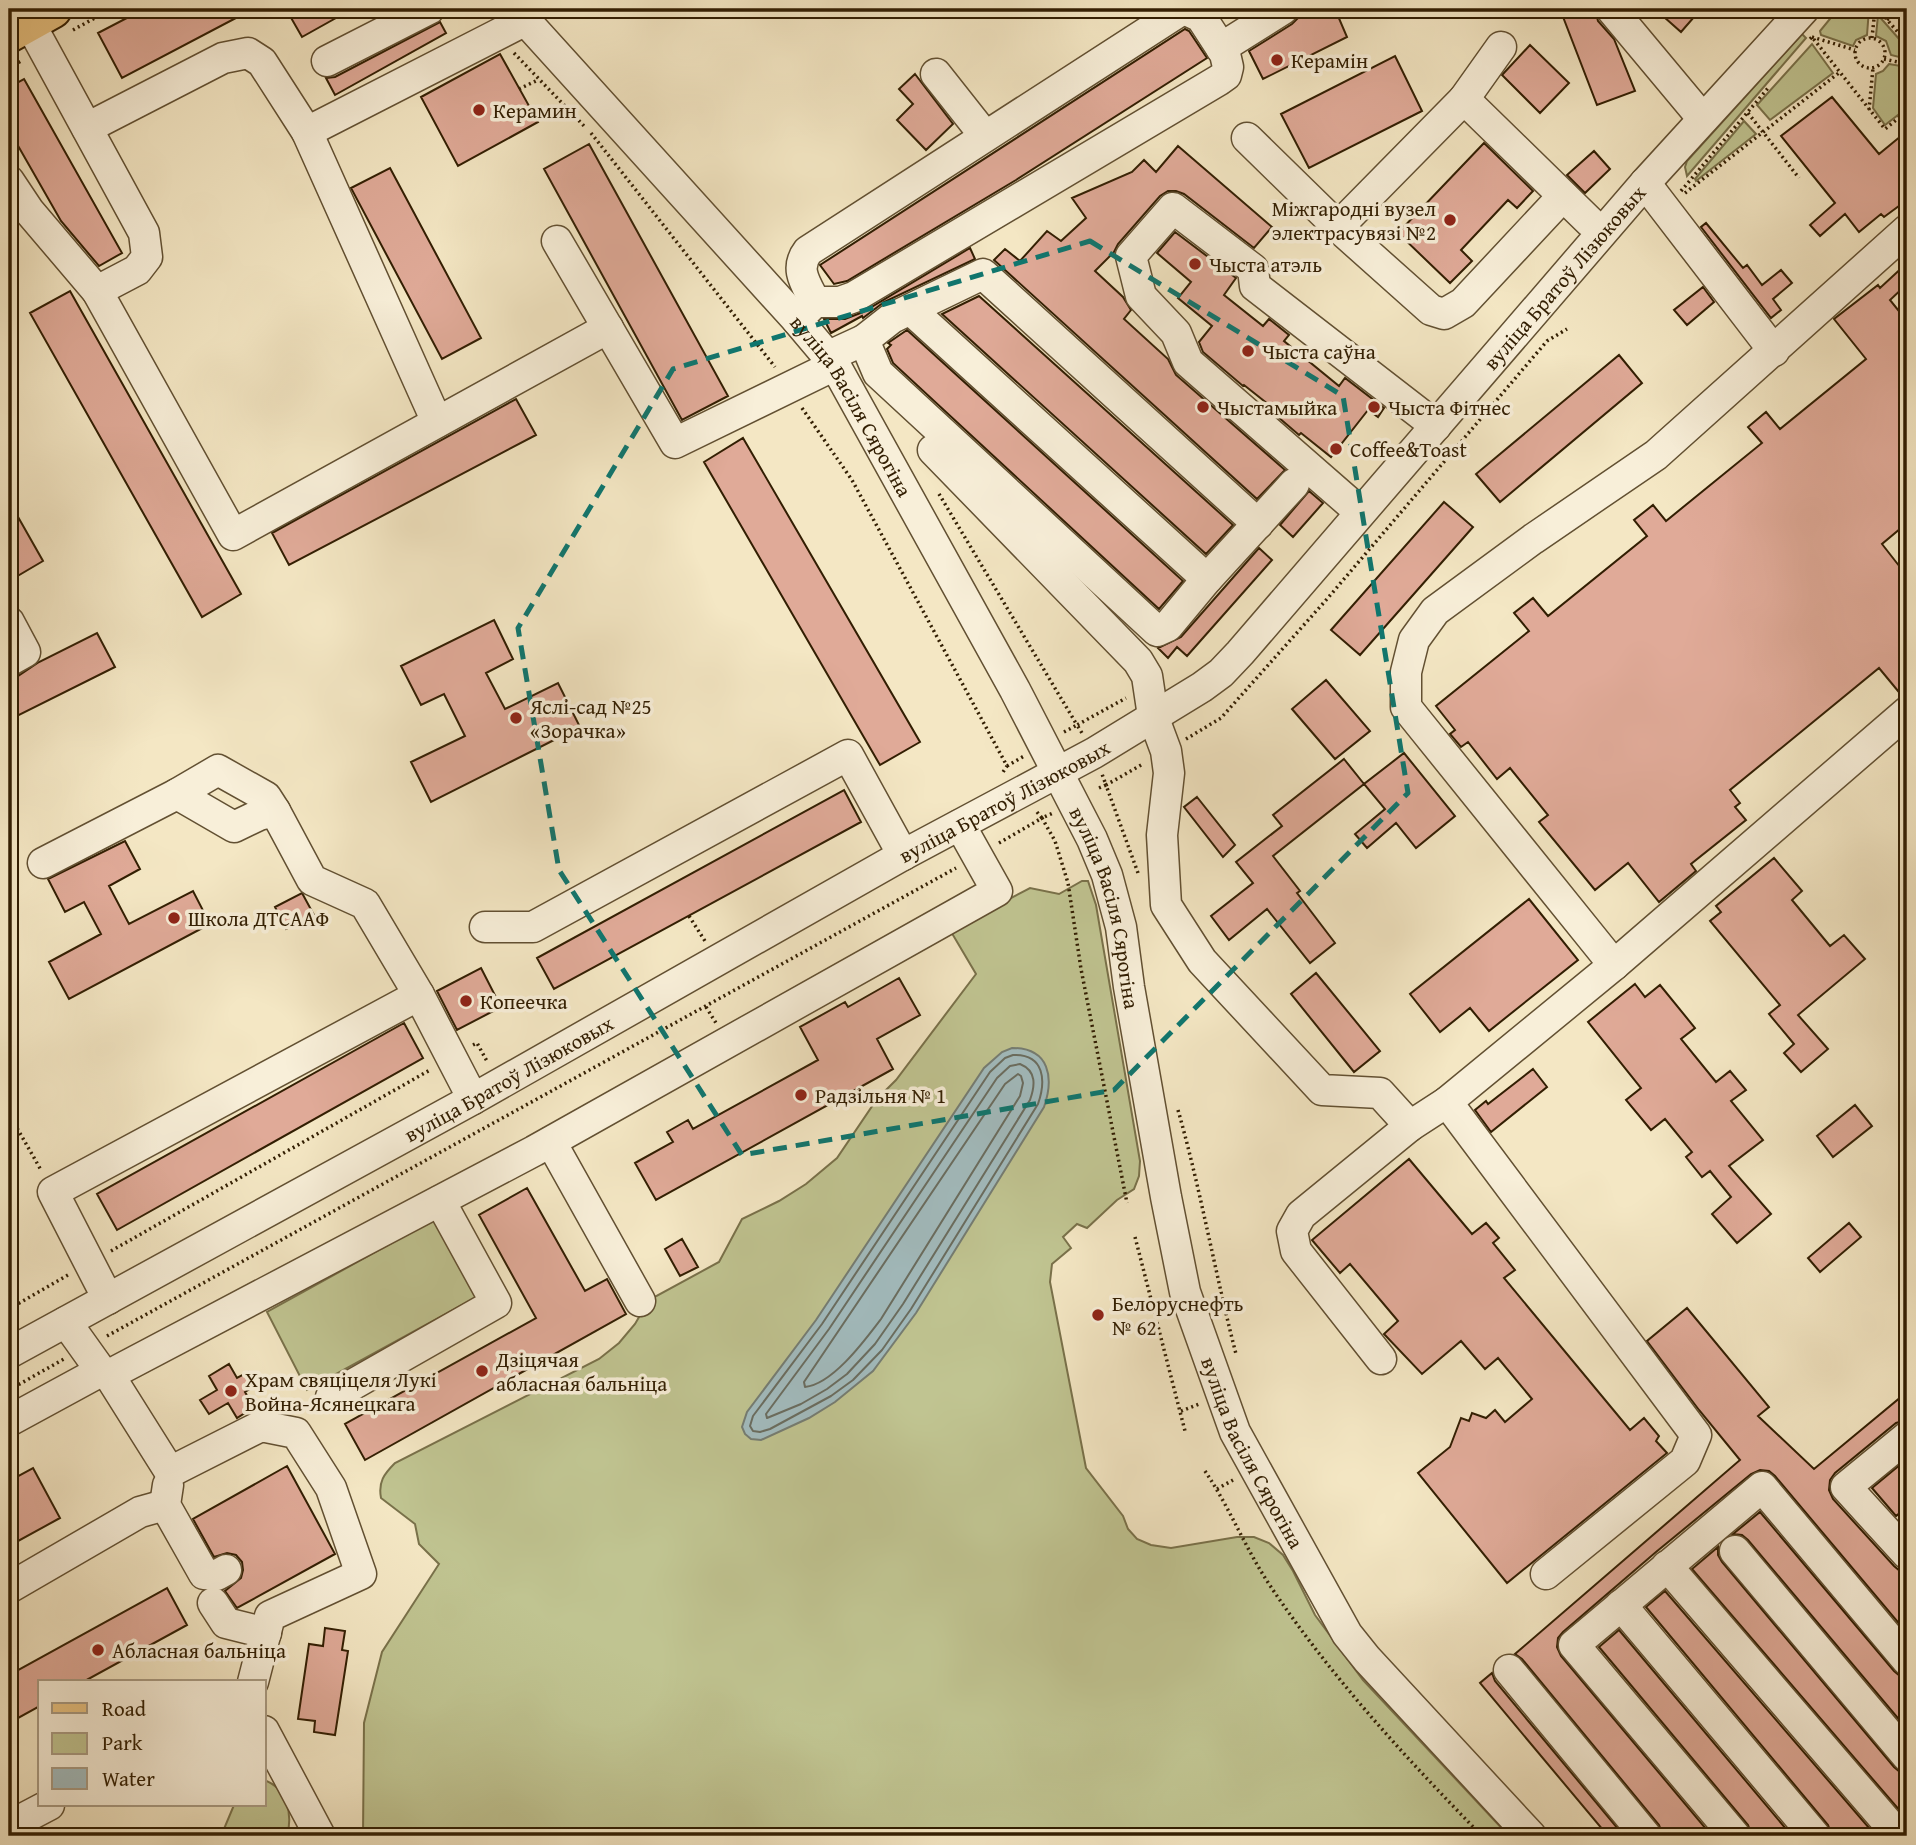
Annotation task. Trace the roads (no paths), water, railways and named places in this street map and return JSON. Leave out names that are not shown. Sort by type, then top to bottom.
[{"type":"street","points":[[327,61],[429,9]]},
{"type":"street","points":[[1183,9],[1201,17],[1221,48],[1228,67],[1226,75],[854,297],[806,311],[800,272],[801,263],[808,251],[1183,9]]},
{"type":"street","points":[[1221,48],[1283,9]]},
{"type":"street","points":[[1614,9],[1612,10],[1703,119]]},
{"type":"street","points":[[307,132],[499,35],[521,15]]},
{"type":"street","name":"вуліца Васіля Сярогіна","points":[[521,15],[806,311],[831,361],[1015,690],[1093,839],[1107,876],[1121,927],[1129,987],[1185,1292],[1235,1432],[1347,1634],[1531,1836]]},
{"type":"street","points":[[30,21],[144,233],[147,257],[137,270],[97,291]]},
{"type":"street","name":"вуліца Братоў Лізюковых","points":[[9,1353],[473,1099],[903,855],[1058,773],[1221,673],[1644,183],[1703,119],[1808,23]]},
{"type":"street","points":[[1338,227],[1464,99],[1500,47]]},
{"type":"street","points":[[87,128],[223,58],[248,53],[262,62],[307,132],[437,422]]},
{"type":"street","points":[[936,74],[985,136]]},
{"type":"street","points":[[1464,99],[1590,222]]},
{"type":"street","points":[[1247,138],[1338,227],[1431,310],[1444,314],[1463,303],[1563,196]]},
{"type":"street","points":[[9,181],[19,217],[97,291],[233,535],[608,328]]},
{"type":"street","points":[[1644,183],[1774,351]]},
{"type":"street","points":[[1360,512],[1188,362],[1176,333],[1141,296],[1131,256],[1173,208],[1252,269],[1255,286],[1436,426]]},
{"type":"street","points":[[1614,965],[1406,707],[1406,672],[1414,640],[1435,611],[1533,539],[1656,455],[1907,230]]},
{"type":"street","points":[[557,240],[675,443],[789,388],[864,340],[892,318],[983,274],[1258,524]]},
{"type":"street","points":[[911,310],[1207,579]]},
{"type":"street","points":[[864,340],[878,373],[1157,631],[1168,626],[1294,484]]},
{"type":"street","points":[[933,450],[1138,661],[1147,676],[1153,716],[1166,751],[1169,773],[1162,835],[1166,905],[1202,961],[1322,1090],[1380,1093],[1410,1126]]},
{"type":"street","points":[[9,622],[25,652],[9,661]]},
{"type":"street","points":[[1381,1359],[1296,1251],[1292,1231],[1301,1215],[1410,1126],[1447,1102],[1614,965],[1907,712]]},
{"type":"street","points":[[485,928],[533,928],[848,755],[903,855]]},
{"type":"street","points":[[43,863],[218,770],[266,797],[312,880],[365,904],[419,995],[473,1099]]},
{"type":"street","points":[[177,794],[234,827],[275,811]]},
{"type":"street","points":[[9,1421],[98,1365],[440,1201],[551,1142],[997,891],[960,825]]},
{"type":"street","points":[[108,1299],[53,1192],[419,995]]},
{"type":"street","points":[[1447,1102],[1696,1435],[1685,1461],[1546,1574]]},
{"type":"street","points":[[551,1142],[640,1301]]},
{"type":"street","points":[[331,1397],[496,1303],[440,1201]]},
{"type":"street","points":[[66,1322],[170,1472],[165,1505],[205,1574],[217,1575],[226,1570]]},
{"type":"street","points":[[170,1472],[261,1426],[296,1433],[331,1488],[361,1574],[270,1616],[254,1680]]},
{"type":"street","points":[[1903,1541],[1846,1487],[1907,1437]]},
{"type":"street","points":[[1735,1836],[1574,1645],[1762,1487],[1907,1660]]},
{"type":"street","points":[[9,1588],[140,1512],[165,1505]]},
{"type":"street","points":[[1735,1551],[1907,1756]]},
{"type":"street","points":[[1667,1566],[1899,1836]]},
{"type":"street","points":[[213,1602],[226,1623],[266,1633]]},
{"type":"street","points":[[1622,1605],[1815,1836]]},
{"type":"street","points":[[1509,1670],[1646,1836]]},
{"type":"street","points":[[266,1735],[320,1836]]},
{"type":"street","points":[[9,1826],[46,1806]]},
{"type":"water","points":[[1012,1048],[1034,1053],[1046,1067],[1049,1086],[1044,1107],[916,1313],[873,1371],[835,1402],[809,1418],[761,1440],[751,1439],[742,1427],[747,1412],[816,1320],[984,1068],[1002,1052]]},
{"type":"place","name":"Керамін","points":[[1277,60]]},
{"type":"place","name":"Керамин","points":[[479,110]]},
{"type":"place","name":"Міжгародні вузел электрасувязі №2","points":[[1450,220]]},
{"type":"place","name":"Чыста атэль","points":[[1195,264]]},
{"type":"place","name":"Чыста саўна","points":[[1248,351]]},
{"type":"place","name":"Чыстамыйка","points":[[1203,407]]},
{"type":"place","name":"Чыста Фітнес","points":[[1374,407]]},
{"type":"place","name":"Coffee&Toast","points":[[1336,449]]},
{"type":"place","name":"Яслі-сад №25 «Зорачка»","points":[[516,718]]},
{"type":"place","name":"Школа ДТСААФ","points":[[174,918]]},
{"type":"place","name":"Копеечка","points":[[466,1001]]},
{"type":"place","name":"Радзільня № 1","points":[[801,1095]]},
{"type":"place","name":"Белоруснефть № 62","points":[[1098,1315]]},
{"type":"place","name":"Дзіцячая абласная бальніца","points":[[482,1371]]},
{"type":"place","name":"Храм свяціцеля Лукі Война-Ясянецкага","points":[[231,1391]]},
{"type":"place","name":"Абласная бальніца","points":[[98,1650]]}]
